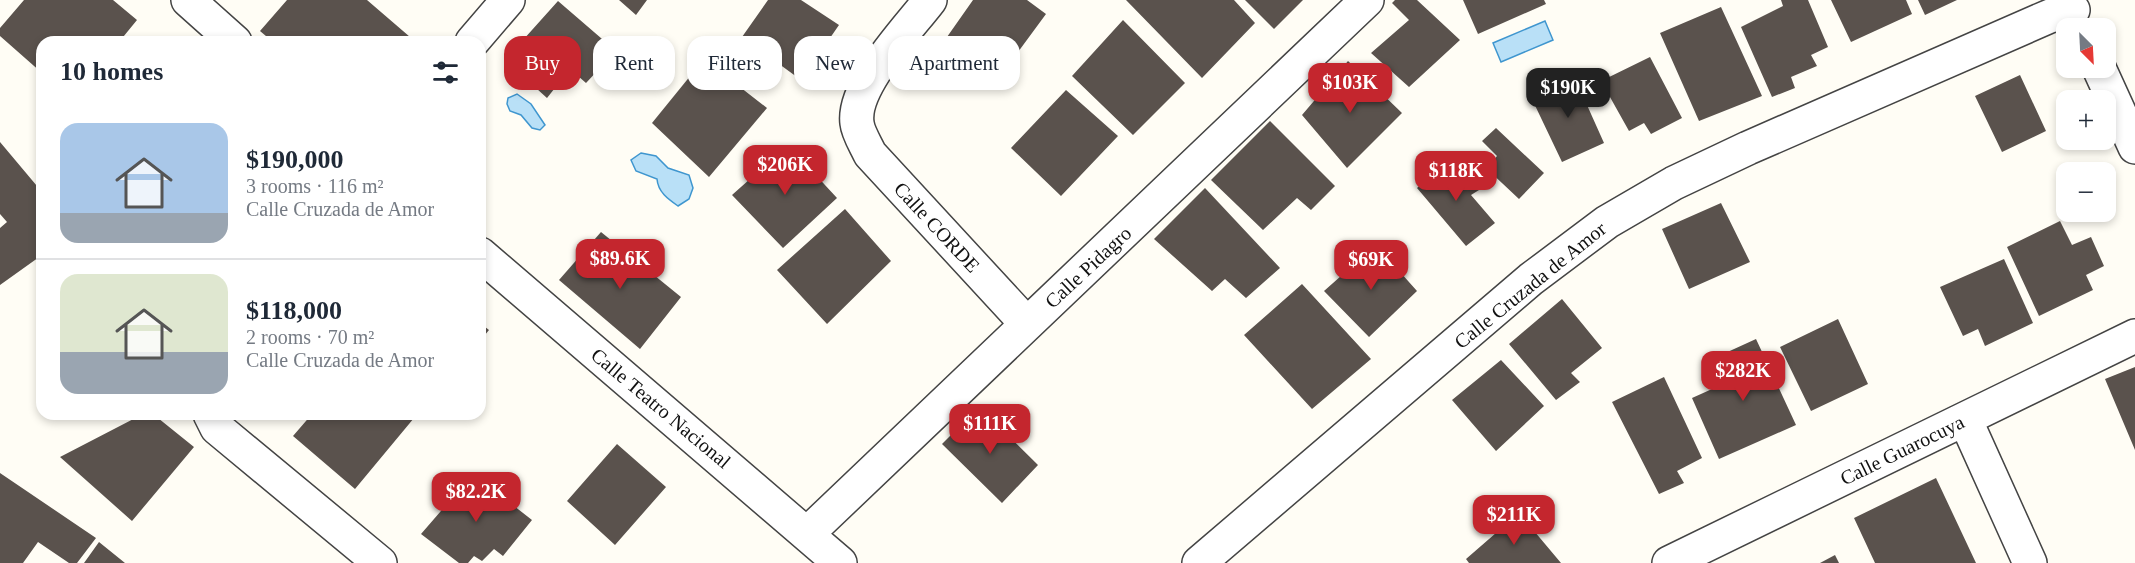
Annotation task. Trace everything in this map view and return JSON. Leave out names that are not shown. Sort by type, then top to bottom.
[{"type":"street","points":[[188,0],[228,36]]},
{"type":"street","points":[[476,36],[508,0]]},
{"type":"street","name":"Calle CORDE","points":[[930,0],[875,73],[860,100],[857,124],[870,154],[1026,323]]},
{"type":"street","name":"Calle Pidagro","points":[[807,533],[1026,323],[1145,215],[1367,0]]},
{"type":"street","name":"Calle Cruzada de Amor","points":[[1199,563],[1531,279],[1607,222],[1674,183],[1748,148],[2050,16],[2075,13]]},
{"type":"street","points":[[2104,78],[2135,147]]},
{"type":"street","name":"Calle Teatro Nacional","points":[[486,259],[840,563]]},
{"type":"street","name":"Calle Guarocuya","points":[[1669,563],[2135,336]]},
{"type":"street","points":[[1965,419],[2030,563]]},
{"type":"street","points":[[213,420],[217,428],[380,563]]},
{"type":"water","points":[[1545,21],[1553,40],[1501,62],[1493,43]]},
{"type":"water","points":[[517,94],[531,104],[545,125],[540,130],[532,128],[521,115],[510,111],[507,104],[508,98]]},
{"type":"water","points":[[641,153],[656,156],[668,168],[689,175],[693,188],[689,199],[678,206],[661,191],[657,179],[636,171],[631,160]]},
{"type":"building","points":[[24,0],[113,0],[137,20],[124,36],[36,36],[36,68],[0,36],[0,28]]},
{"type":"building","points":[[287,0],[367,0],[409,36],[266,36],[260,31]]},
{"type":"building","points":[[619,0],[647,0],[636,15]]},
{"type":"building","points":[[768,0],[801,0],[839,25],[831,36],[794,36],[794,75],[782,66],[782,36],[743,36]]},
{"type":"building","points":[[973,0],[1027,0],[1046,14],[1020,49],[1020,36],[948,36]]},
{"type":"building","points":[[1126,0],[1234,0],[1255,23],[1202,78]]},
{"type":"building","points":[[1245,0],[1303,0],[1274,29]]},
{"type":"building","points":[[1395,0],[1417,0],[1460,40],[1409,87],[1371,53],[1409,20],[1392,3]]},
{"type":"building","points":[[1463,0],[1544,0],[1546,4],[1478,34]]},
{"type":"building","points":[[1781,0],[1808,0],[1828,47],[1811,55],[1817,66],[1791,77],[1795,88],[1772,97],[1741,27],[1783,6]]},
{"type":"building","points":[[1831,0],[1906,0],[1912,14],[1851,42]]},
{"type":"building","points":[[1918,0],[1957,0],[1925,15]]},
{"type":"building","points":[[558,1],[599,36],[593,36],[593,76],[586,83],[581,79],[581,36],[527,36]]},
{"type":"building","points":[[1721,7],[1762,96],[1699,121],[1660,33]]},
{"type":"building","points":[[1123,20],[1185,83],[1133,135],[1072,76]]},
{"type":"building","points":[[1650,57],[1682,118],[1651,134],[1644,123],[1629,131],[1601,81]]},
{"type":"building","points":[[1348,61],[1402,113],[1347,168],[1302,115]]},
{"type":"building","points":[[2020,75],[2046,131],[2002,152],[1975,96]]},
{"type":"building","points":[[1574,76],[1604,143],[1562,162],[1531,97]]},
{"type":"building","points":[[687,80],[687,90],[744,90],[767,108],[709,177],[652,123]]},
{"type":"building","points":[[538,90],[553,90],[547,98]]},
{"type":"building","points":[[1066,90],[1118,136],[1061,196],[1011,148]]},
{"type":"building","points":[[1270,121],[1335,186],[1311,210],[1297,198],[1263,230],[1211,180]]},
{"type":"building","points":[[1496,128],[1544,173],[1519,199],[1486,168],[1497,156],[1482,141]]},
{"type":"building","points":[[0,142],[36,185],[36,259],[0,285],[0,228],[7,222],[0,214]]},
{"type":"building","points":[[788,145],[837,198],[783,248],[732,195]]},
{"type":"building","points":[[1452,157],[1479,190],[1471,195],[1495,223],[1466,246],[1417,188]]},
{"type":"building","points":[[1205,188],[1280,268],[1246,298],[1225,279],[1212,291],[1154,239]]},
{"type":"building","points":[[1721,203],[1750,262],[1689,289],[1662,229]]},
{"type":"building","points":[[845,209],[891,261],[827,324],[777,270]]},
{"type":"building","points":[[2060,222],[2072,245],[2091,237],[2104,266],[2086,275],[2093,290],[2039,316],[2007,247]]},
{"type":"building","points":[[601,232],[681,297],[640,349],[559,280]]},
{"type":"building","points":[[1376,245],[1417,291],[1369,337],[1324,291]]},
{"type":"building","points":[[2004,259],[2033,323],[1985,346],[1978,329],[1963,336],[1940,287]]},
{"type":"building","points":[[1302,284],[1371,359],[1312,409],[1244,335]]},
{"type":"building","points":[[1562,299],[1602,348],[1571,373],[1580,382],[1556,400],[1509,344]]},
{"type":"building","points":[[1838,319],[1868,384],[1811,411],[1780,347]]},
{"type":"building","points":[[1756,339],[1796,425],[1719,459],[1692,398],[1721,385],[1710,360]]},
{"type":"building","points":[[1501,360],[1544,406],[1496,451],[1452,400]]},
{"type":"building","points":[[2135,367],[2135,450],[2105,379]]},
{"type":"building","points":[[1664,377],[1702,458],[1677,471],[1684,483],[1659,494],[1612,402]]},
{"type":"building","points":[[979,407],[1038,465],[1002,503],[942,444]]},
{"type":"building","points":[[131,420],[160,420],[194,447],[132,521],[60,457]]},
{"type":"building","points":[[307,420],[412,420],[355,489],[293,436]]},
{"type":"building","points":[[617,444],[666,487],[615,545],[567,501]]},
{"type":"building","points":[[0,473],[96,538],[77,563],[69,563],[38,542],[23,563],[0,563]]},
{"type":"building","points":[[473,474],[532,520],[503,556],[494,549],[482,561],[474,556],[468,563],[459,563],[421,534]]},
{"type":"building","points":[[1936,478],[1976,563],[1875,563],[1854,518]]},
{"type":"building","points":[[1519,513],[1561,563],[1469,563],[1466,559]]},
{"type":"building","points":[[99,542],[125,563],[84,563]]},
{"type":"building","points":[[1835,555],[1839,563],[1820,563]]}]
